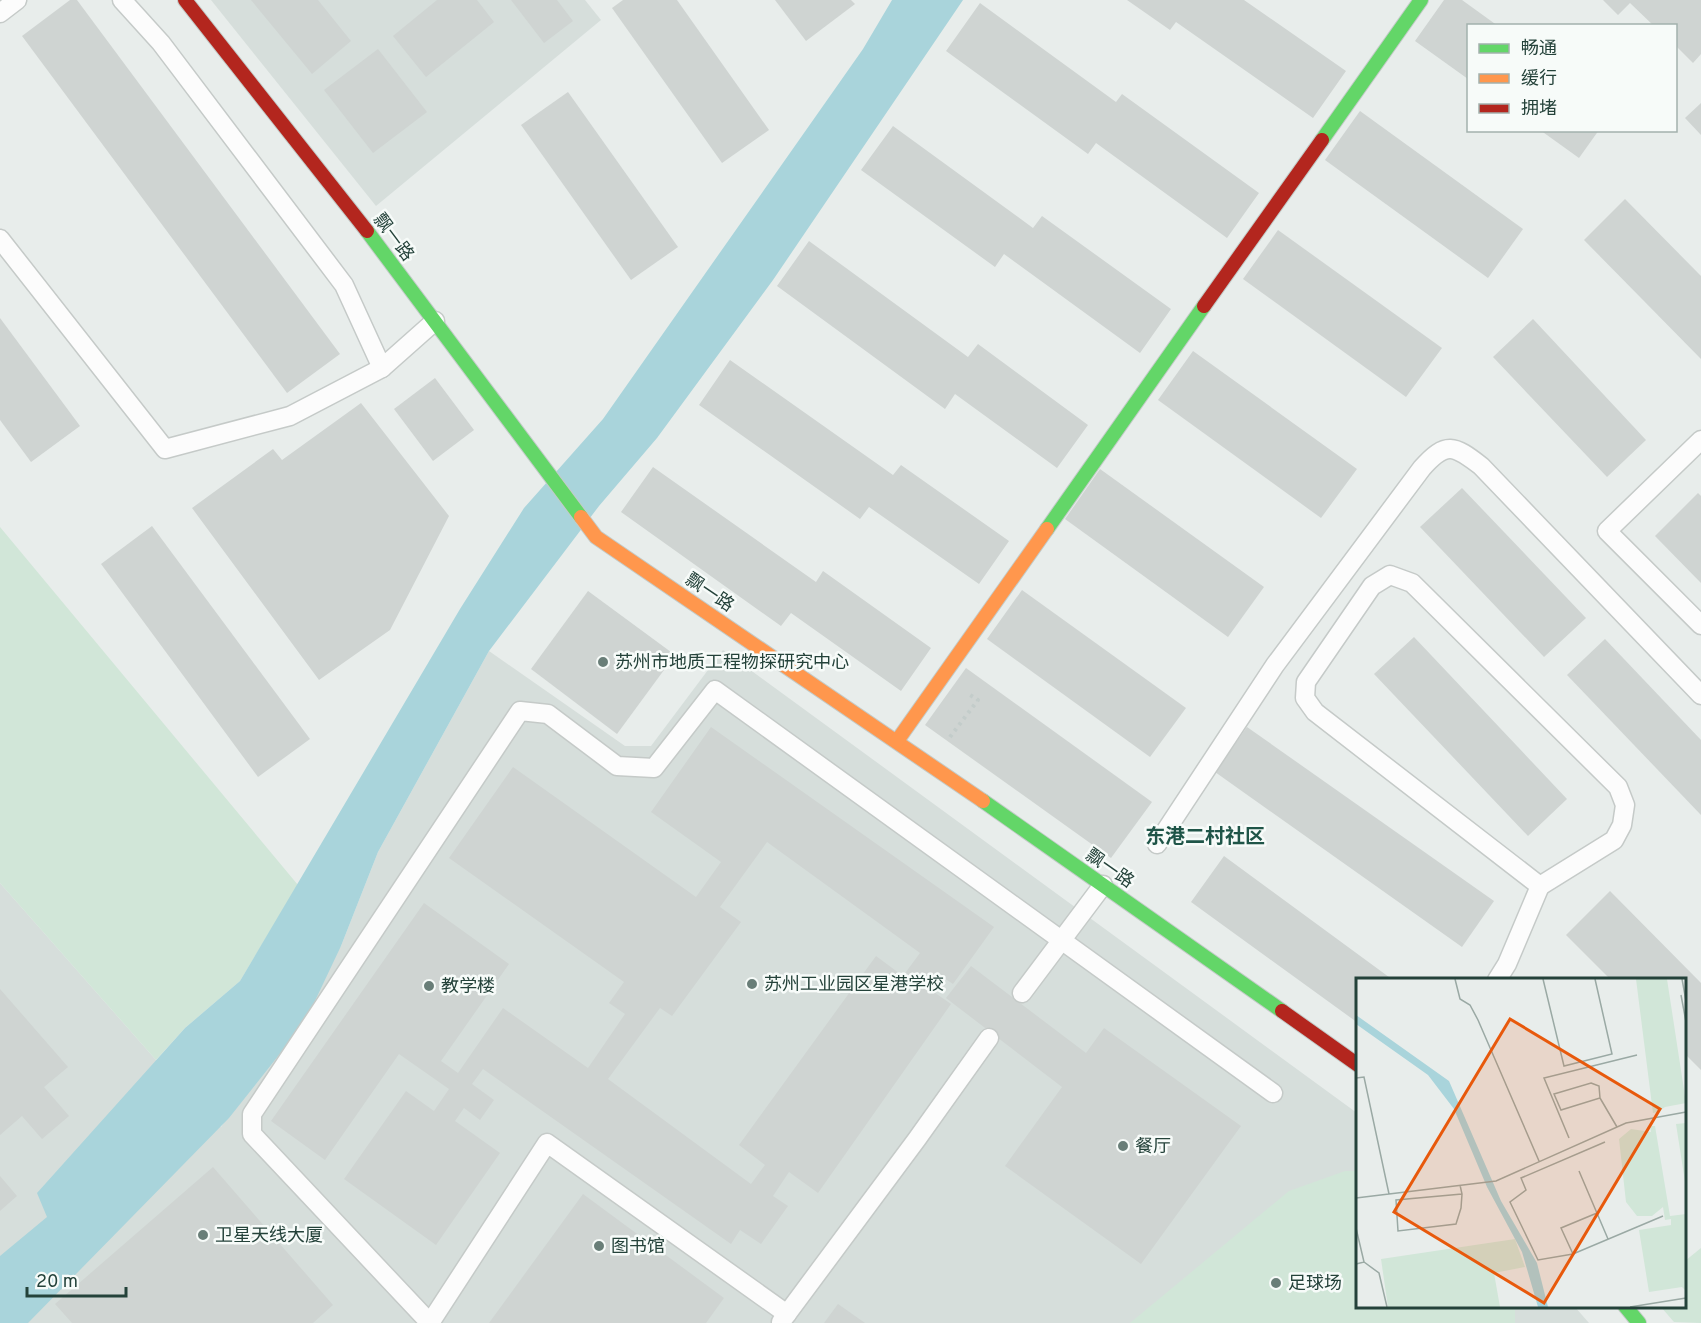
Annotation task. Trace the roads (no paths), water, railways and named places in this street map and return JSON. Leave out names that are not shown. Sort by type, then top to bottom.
[{"type":"street","name":"飘一路","points":[[185,0],[348,205],[596,537],[897,741],[1356,1064]]},
{"type":"street","points":[[897,741],[1421,0]]},
{"type":"street","points":[[1627,1308],[1639,1323]]},
{"type":"lane","points":[[0,13],[17,0]]},
{"type":"lane","points":[[122,0],[161,43],[344,285],[382,368]]},
{"type":"lane","points":[[0,239],[165,449],[290,416],[382,368],[435,321]]},
{"type":"lane","points":[[1701,440],[1607,531],[1701,625]]},
{"type":"lane","points":[[1157,844],[1275,665],[1422,468],[1435,453],[1450,448],[1464,452],[1481,466],[1701,695]]},
{"type":"lane","points":[[1498,978],[1508,964],[1540,886],[1614,840],[1622,825],[1625,805],[1618,787],[1412,583],[1390,575],[1372,586],[1306,682],[1305,698],[1315,712],[1540,886]]},
{"type":"lane","points":[[990,1038],[784,1318],[547,1143],[429,1323],[252,1134],[252,1114],[520,711],[548,714],[617,766],[654,768],[716,690],[1273,1093]]},
{"type":"lane","points":[[1022,993],[1103,885]]},
{"type":"water","points":[[892,0],[963,0],[773,280],[657,438],[599,506],[489,651],[378,852],[341,946],[305,1022],[229,1118],[28,1323],[0,1323],[0,1256],[47,1217],[37,1193],[185,1028],[240,981],[460,609],[524,508],[603,419],[863,49]]},
{"type":"place","name":"苏州市地质工程物探研究中心","points":[[603,662]]},
{"type":"place","name":"苏州工业园区星港学校","points":[[752,984]]},
{"type":"place","name":"教学楼","points":[[429,986]]},
{"type":"place","name":"餐厅","points":[[1123,1146]]},
{"type":"place","name":"卫星天线大厦","points":[[203,1235]]},
{"type":"place","name":"图书馆","points":[[599,1246]]},
{"type":"place","name":"足球场","points":[[1276,1283]]},
{"type":"district","name":"东港二村社区","points":[[1205,836]]}]
